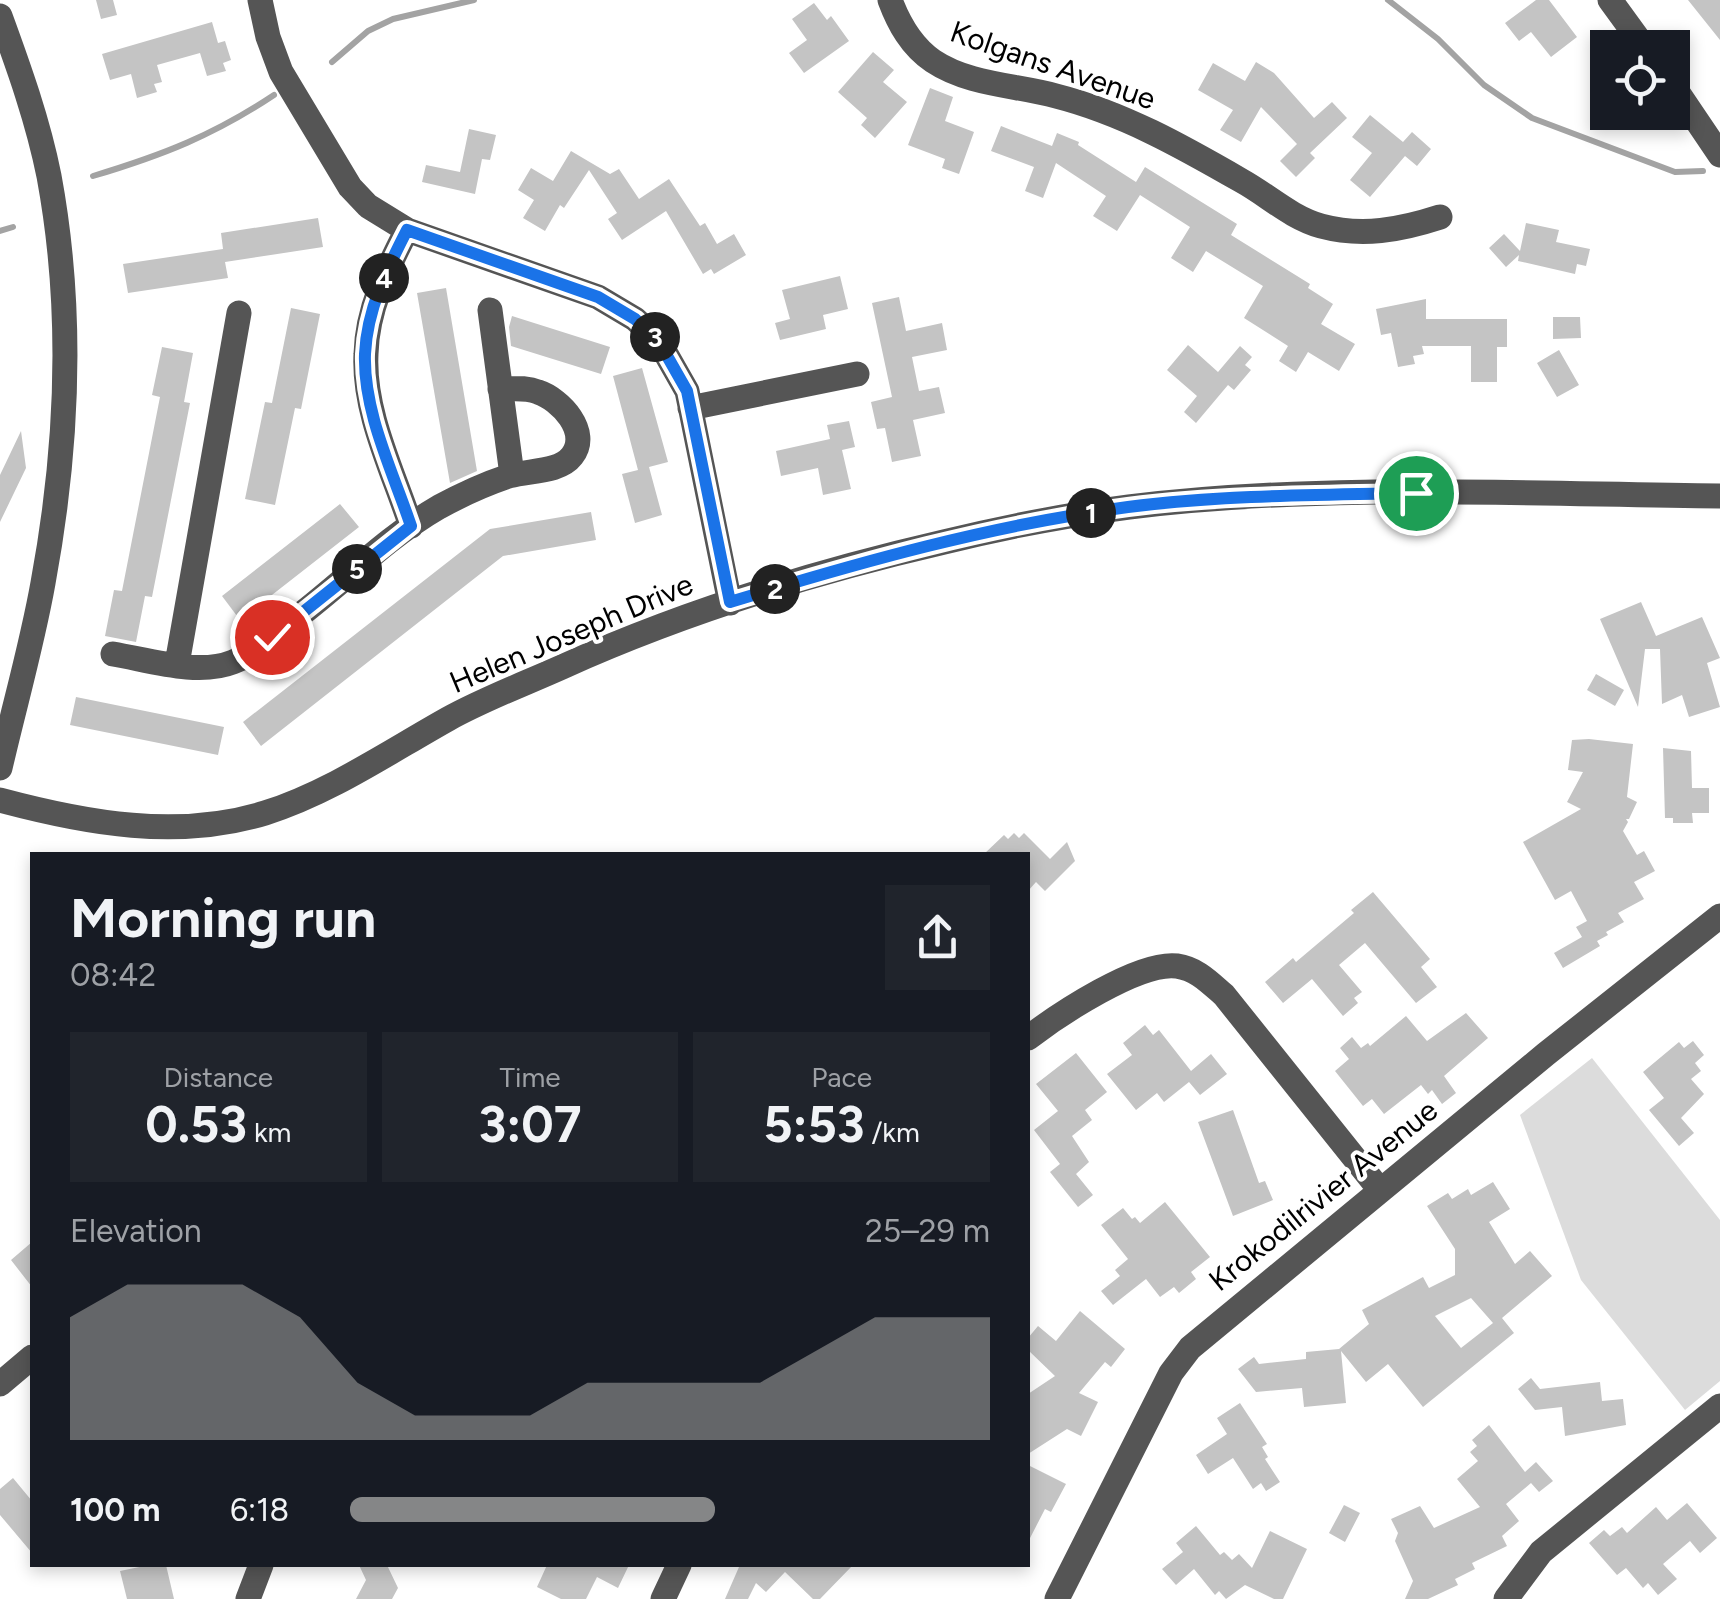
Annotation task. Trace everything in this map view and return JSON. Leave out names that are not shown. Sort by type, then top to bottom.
[{"type":"street","points":[[260,0],[281,72],[350,187],[386,220],[598,297],[635,319],[658,340],[687,391],[730,602]]},
{"type":"street","name":"Kolgans Avenue","points":[[890,0],[909,39],[936,63],[984,81],[1057,96],[1124,118],[1191,151],[1304,220],[1344,230],[1376,232],[1407,228],[1440,217]]},
{"type":"street","points":[[1610,0],[1632,30]]},
{"type":"street","points":[[0,16],[28,93],[48,174],[64,279],[66,393],[43,586],[0,768]]},
{"type":"street","points":[[1690,111],[1720,155]]},
{"type":"street","points":[[407,230],[375,301],[365,355],[368,393],[411,526]]},
{"type":"street","points":[[490,310],[512,475]]},
{"type":"street","points":[[177,664],[239,313]]},
{"type":"street","points":[[690,408],[857,374]]},
{"type":"street","points":[[113,654],[211,667],[232,662],[316,604],[411,526],[460,497],[512,475],[567,462],[579,442],[566,412],[552,398],[536,390],[500,390]]},
{"type":"street","name":"Helen Joseph Drive","points":[[0,800],[88,821],[142,826],[222,822],[264,813],[299,800],[455,716],[649,630],[848,566],[944,542],[1128,507],[1246,497],[1367,494],[1720,496]]},
{"type":"street","name":"Krokodilrivier Avenue","points":[[1057,1599],[1171,1374],[1190,1348],[1720,916]]},
{"type":"street","points":[[1030,1037],[1088,998],[1150,969],[1175,966],[1199,973],[1224,995],[1380,1190]]},
{"type":"street","points":[[0,1384],[30,1360]]},
{"type":"street","points":[[1506,1599],[1532,1562],[1558,1536],[1720,1406]]},
{"type":"street","points":[[248,1599],[260,1567]]},
{"type":"street","points":[[663,1599],[679,1567]]},
{"type":"shaded area","points":[[1592,1058],[1720,1220],[1720,1381],[1685,1410],[1581,1280],[1520,1115]]},
{"type":"building","points":[[96,0],[113,0],[117,15],[101,19]]},
{"type":"building","points":[[1536,0],[1549,0],[1577,37],[1551,57],[1531,32],[1519,41],[1505,23]]},
{"type":"building","points":[[1688,0],[1720,0],[1720,40]]},
{"type":"building","points":[[814,3],[827,20],[831,16],[849,41],[804,73],[789,53],[807,40],[792,19]]},
{"type":"building","points":[[212,22],[218,43],[225,41],[231,60],[223,63],[226,71],[207,76],[200,53],[157,65],[162,82],[154,84],[157,92],[137,98],[131,74],[110,80],[102,54]]},
{"type":"building","points":[[873,52],[894,70],[883,82],[907,102],[875,138],[861,125],[867,118],[838,92]]},
{"type":"building","points":[[1256,62],[1274,73],[1314,118],[1332,102],[1347,118],[1310,153],[1315,158],[1296,177],[1280,161],[1297,144],[1261,107],[1241,142],[1220,130],[1233,110],[1198,90],[1213,63],[1245,81]]},
{"type":"building","points":[[930,88],[953,97],[945,121],[974,132],[959,174],[942,168],[945,159],[908,145]]},
{"type":"building","points":[[1370,115],[1403,142],[1412,132],[1431,149],[1417,166],[1405,156],[1370,197],[1350,180],[1372,153],[1352,137]]},
{"type":"building","points":[[1001,126],[1052,146],[1057,133],[1079,142],[1078,145],[1136,182],[1145,167],[1237,224],[1231,235],[1310,284],[1308,288],[1333,304],[1321,324],[1355,344],[1339,371],[1308,352],[1296,372],[1279,361],[1288,346],[1244,318],[1263,286],[1206,251],[1193,272],[1171,258],[1190,227],[1140,195],[1117,231],[1093,216],[1106,196],[1056,163],[1043,198],[1025,191],[1034,167],[991,151]]},
{"type":"building","points":[[469,129],[496,135],[490,160],[482,159],[475,194],[422,182],[426,165],[460,172]]},
{"type":"building","points":[[571,151],[610,174],[619,169],[639,199],[669,179],[717,244],[734,234],[746,255],[714,274],[711,269],[703,274],[666,211],[622,240],[608,219],[617,213],[589,170],[564,208],[560,205],[545,231],[523,218],[534,200],[518,190],[531,168],[553,181]]},
{"type":"building","points":[[318,218],[323,247],[225,262],[228,278],[128,293],[123,264],[223,249],[221,233]]},
{"type":"building","points":[[1526,223],[1559,230],[1556,242],[1590,249],[1586,266],[1577,264],[1575,274],[1518,261],[1519,255],[1506,267],[1489,248],[1504,234],[1520,251]]},
{"type":"building","points":[[840,276],[848,309],[823,315],[826,329],[780,340],[775,323],[790,319],[782,290]]},
{"type":"building","points":[[446,288],[477,471],[450,483],[417,293]]},
{"type":"building","points":[[899,297],[906,331],[942,323],[947,350],[912,357],[919,391],[939,387],[945,413],[913,420],[921,456],[892,462],[885,428],[877,429],[871,402],[892,397],[872,303]]},
{"type":"building","points":[[1426,299],[1426,319],[1507,319],[1507,347],[1497,347],[1497,382],[1471,382],[1471,346],[1422,346],[1424,354],[1413,356],[1415,364],[1398,367],[1391,333],[1381,335],[1376,309]]},
{"type":"building","points":[[291,308],[320,314],[301,409],[295,408],[275,505],[245,499],[265,402],[272,403]]},
{"type":"building","points":[[512,316],[610,347],[601,374],[511,346]]},
{"type":"building","points":[[1553,317],[1580,317],[1581,338],[1553,339]]},
{"type":"building","points":[[1188,345],[1218,372],[1240,346],[1252,357],[1245,365],[1251,370],[1234,390],[1228,385],[1196,423],[1184,412],[1197,396],[1167,370]]},
{"type":"building","points":[[162,347],[193,353],[184,402],[190,403],[152,597],[145,596],[136,642],[105,636],[114,590],[122,591],[160,397],[152,395]]},
{"type":"building","points":[[1559,350],[1579,385],[1557,397],[1537,363]]},
{"type":"building","points":[[642,368],[668,462],[649,467],[662,515],[635,523],[622,474],[638,470],[613,376]]},
{"type":"building","points":[[849,421],[855,447],[842,450],[851,489],[823,495],[818,468],[781,476],[776,451],[830,439],[827,425]]},
{"type":"building","points":[[21,431],[26,468],[0,522],[0,475]]},
{"type":"building","points":[[340,504],[359,527],[240,620],[222,596]]},
{"type":"building","points":[[591,512],[596,540],[503,556],[261,746],[243,722],[490,529]]},
{"type":"building","points":[[1641,602],[1656,636],[1702,617],[1720,658],[1707,663],[1720,707],[1689,717],[1682,695],[1662,704],[1660,649],[1645,649],[1638,707],[1600,619]]},
{"type":"building","points":[[1596,674],[1624,690],[1615,706],[1587,690]]},
{"type":"building","points":[[76,697],[224,727],[218,755],[70,725]]},
{"type":"building","points":[[1572,740],[1633,744],[1627,797],[1637,802],[1623,831],[1637,855],[1644,851],[1655,871],[1634,882],[1644,899],[1618,913],[1624,922],[1597,941],[1600,946],[1563,968],[1554,953],[1582,937],[1576,927],[1587,921],[1571,891],[1555,900],[1523,842],[1581,809],[1567,802],[1583,772],[1568,770]]},
{"type":"building","points":[[1663,748],[1691,751],[1692,788],[1709,788],[1709,813],[1692,813],[1693,823],[1673,823],[1673,818],[1665,818]]},
{"type":"building","points":[[1014,833],[1019,838],[1024,833],[1050,859],[1067,842],[1075,861],[1045,891],[1036,882],[1030,889],[1030,852],[986,852],[1004,835],[1008,839]]},
{"type":"building","points":[[1373,892],[1430,959],[1421,967],[1437,987],[1416,1003],[1365,943],[1339,965],[1362,992],[1354,998],[1358,1003],[1343,1016],[1312,979],[1283,1003],[1265,982],[1293,958],[1296,962]]},
{"type":"building","points":[[1466,1013],[1488,1038],[1444,1076],[1456,1093],[1442,1104],[1432,1090],[1428,1094],[1421,1085],[1384,1114],[1372,1099],[1363,1106],[1335,1071],[1349,1059],[1340,1048],[1352,1037],[1361,1048],[1368,1043],[1370,1046],[1406,1016],[1427,1041]]},
{"type":"building","points":[[1145,1025],[1153,1035],[1159,1030],[1191,1071],[1211,1054],[1227,1074],[1200,1095],[1189,1082],[1164,1102],[1157,1093],[1136,1110],[1107,1074],[1132,1055],[1123,1043]]},
{"type":"building","points":[[1693,1041],[1704,1055],[1695,1063],[1701,1071],[1691,1079],[1704,1094],[1681,1118],[1694,1133],[1679,1146],[1649,1110],[1664,1098],[1643,1072],[1679,1042],[1684,1048]]},
{"type":"building","points":[[1076,1053],[1107,1092],[1085,1110],[1092,1120],[1072,1136],[1089,1162],[1076,1174],[1093,1195],[1078,1207],[1050,1172],[1060,1164],[1034,1130],[1058,1111],[1036,1084]]},
{"type":"building","points":[[1233,1110],[1259,1183],[1265,1181],[1273,1200],[1233,1216],[1198,1122]]},
{"type":"building","points":[[1493,1182],[1510,1209],[1489,1222],[1515,1264],[1530,1251],[1552,1276],[1502,1318],[1514,1333],[1423,1407],[1388,1364],[1366,1382],[1341,1351],[1346,1403],[1304,1407],[1302,1388],[1256,1392],[1238,1369],[1254,1357],[1259,1364],[1306,1359],[1306,1352],[1339,1349],[1369,1324],[1362,1310],[1423,1277],[1429,1288],[1455,1275],[1455,1249],[1427,1206],[1448,1193],[1452,1199],[1468,1189],[1471,1195]],"holes":[[[1471,1298],[1493,1323],[1461,1348],[1435,1316]]]},
{"type":"building","points":[[1165,1202],[1210,1257],[1191,1272],[1196,1279],[1179,1293],[1174,1287],[1160,1297],[1146,1279],[1113,1305],[1101,1291],[1120,1276],[1115,1270],[1128,1259],[1101,1225],[1123,1208],[1140,1223]]},
{"type":"building","points":[[30,1244],[30,1284],[11,1260]]},
{"type":"building","points":[[1080,1311],[1125,1349],[1111,1367],[1105,1362],[1079,1393],[1098,1402],[1081,1436],[1067,1429],[1030,1453],[1030,1393],[1055,1376],[1030,1352],[1030,1336],[1038,1326],[1056,1341]]},
{"type":"building","points":[[1531,1378],[1540,1389],[1600,1382],[1602,1401],[1623,1399],[1626,1425],[1565,1436],[1562,1407],[1535,1410],[1518,1389]]},
{"type":"building","points":[[1240,1403],[1267,1444],[1262,1447],[1268,1457],[1265,1459],[1280,1482],[1266,1491],[1261,1483],[1253,1489],[1233,1458],[1208,1474],[1196,1455],[1227,1434],[1217,1418]]},
{"type":"building","points":[[1489,1425],[1525,1472],[1536,1462],[1553,1481],[1539,1492],[1531,1483],[1506,1504],[1519,1521],[1502,1536],[1507,1546],[1472,1563],[1475,1569],[1455,1579],[1458,1585],[1428,1599],[1405,1599],[1413,1581],[1395,1541],[1398,1533],[1391,1519],[1420,1506],[1434,1528],[1480,1507],[1457,1479],[1478,1461],[1470,1452],[1477,1446],[1472,1440]]},
{"type":"building","points":[[1030,1466],[1066,1484],[1051,1512],[1045,1509],[1030,1538]]},
{"type":"building","points":[[13,1478],[30,1499],[30,1551],[0,1515],[0,1489]]},
{"type":"building","points":[[1687,1503],[1717,1538],[1700,1553],[1690,1541],[1663,1564],[1677,1579],[1658,1595],[1648,1583],[1643,1588],[1626,1568],[1617,1575],[1589,1543],[1604,1530],[1610,1536],[1622,1527],[1627,1533],[1656,1507],[1667,1520]]},
{"type":"building","points":[[1344,1505],[1360,1513],[1345,1542],[1329,1533]]},
{"type":"building","points":[[1196,1526],[1220,1555],[1224,1552],[1232,1560],[1239,1554],[1252,1568],[1270,1531],[1307,1549],[1283,1599],[1274,1599],[1245,1585],[1226,1599],[1219,1591],[1215,1595],[1194,1569],[1176,1585],[1162,1569],[1183,1552],[1176,1543]]},
{"type":"building","points":[[166,1567],[174,1599],[127,1599],[120,1571]]},
{"type":"building","points":[[360,1567],[388,1567],[398,1588],[392,1599],[356,1599],[366,1580]]},
{"type":"building","points":[[546,1567],[628,1567],[618,1588],[597,1577],[586,1599],[561,1599],[537,1587]]},
{"type":"building","points":[[739,1567],[851,1567],[820,1599],[813,1599],[785,1572],[766,1592],[756,1583],[748,1599],[725,1599]]},
{"type":"waterway","points":[[332,62],[368,31],[393,19],[474,0]]},
{"type":"waterway","points":[[1388,0],[1438,39],[1484,85],[1532,118],[1675,172],[1703,171]]},
{"type":"waterway","points":[[93,176],[187,143],[274,95]]},
{"type":"waterway","points":[[0,231],[13,227]]},
{"type":"route","points":[[272,637],[411,526],[368,393],[365,355],[375,301],[407,230],[598,297],[635,319],[658,340],[687,391],[730,602],[944,542],[1128,507],[1246,497],[1416,493]]}]
